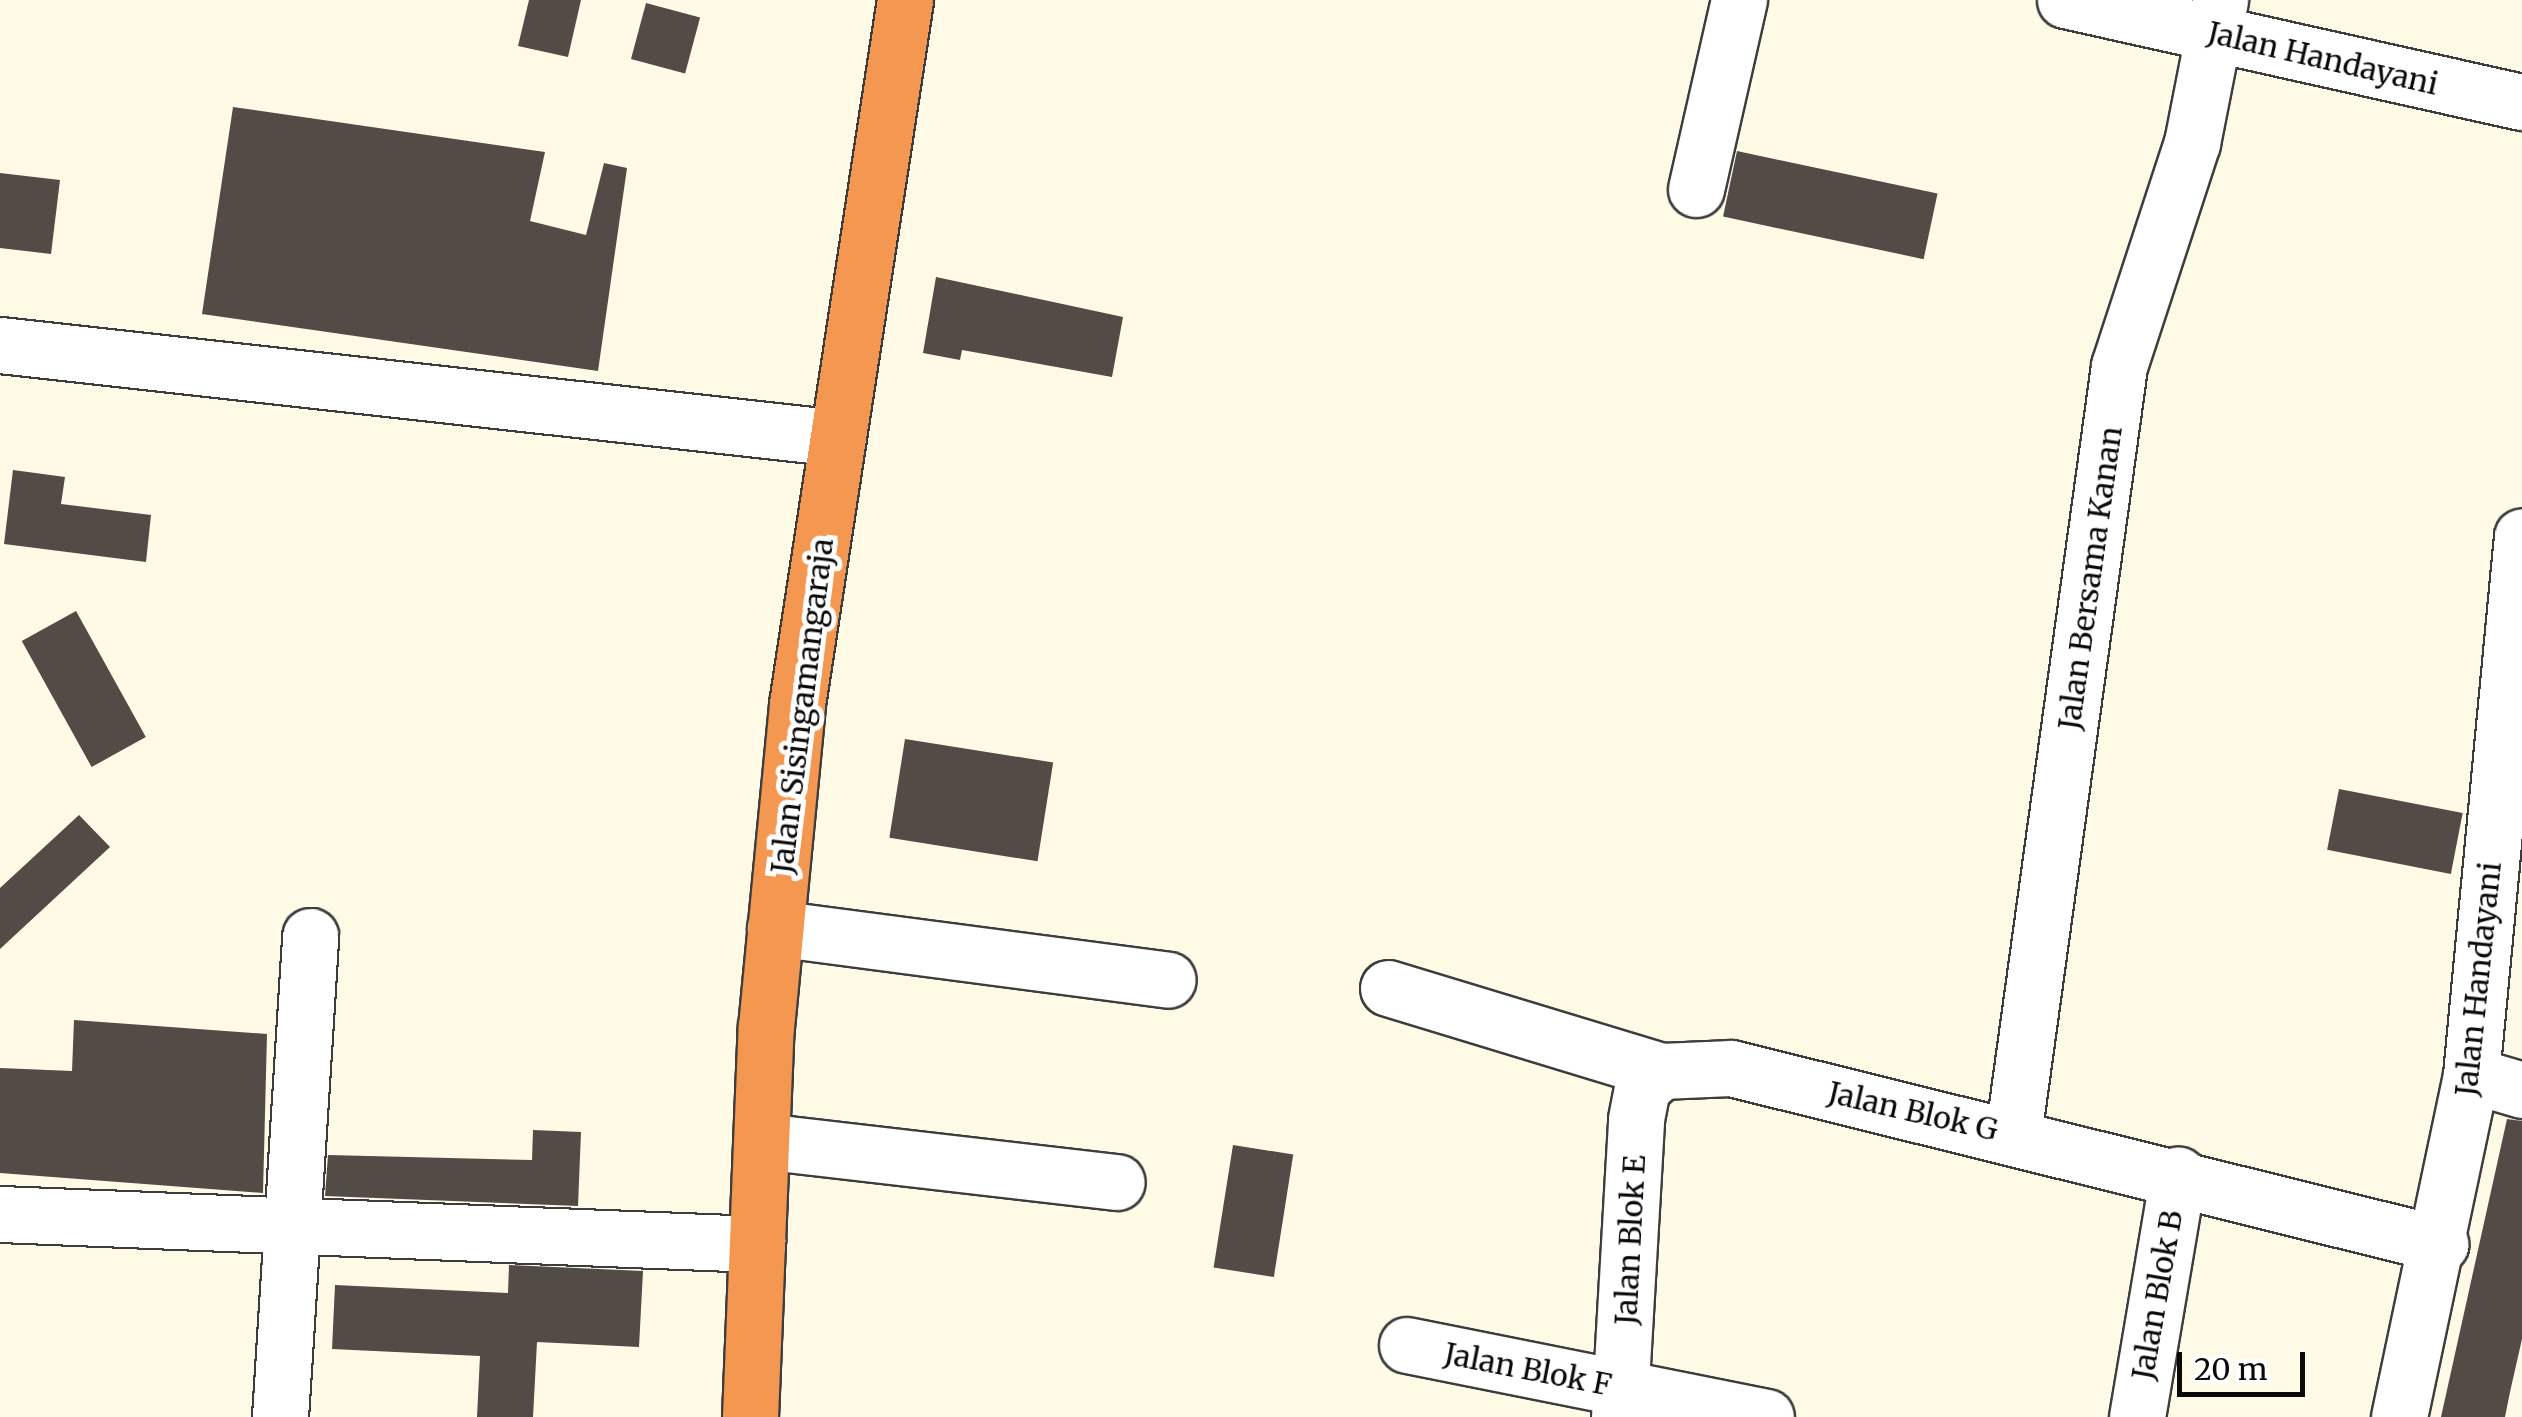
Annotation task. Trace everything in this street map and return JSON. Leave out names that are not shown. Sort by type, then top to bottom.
[{"type":"highway","name":"Jalan Sisingamangaraja","points":[[750,1417],[776,928],[797,704],[904,0]]},
{"type":"street","points":[[1696,189],[1739,0]]},
{"type":"street","name":"Jalan Handayani","points":[[2065,0],[2217,17],[2522,102]]},
{"type":"street","name":"Jalan Bersama Kanan","points":[[2013,1134],[2119,366],[2192,144],[2217,17]]},
{"type":"street","points":[[0,345],[838,438]]},
{"type":"street","name":"Jalan Handayani","points":[[2399,1417],[2440,1244],[2496,1082],[2522,536]]},
{"type":"street","points":[[776,928],[1168,980]]},
{"type":"street","points":[[280,1417],[310,936]]},
{"type":"street","name":"Jalan Blok G","points":[[1388,988],[1661,1071],[1731,1068],[2178,1174],[2440,1244]]},
{"type":"street","name":"Jalan Blok E","points":[[1621,1402],[1636,1119],[1642,1088],[1661,1071]]},
{"type":"street","points":[[762,1142],[1116,1182]]},
{"type":"street","name":"Jalan Blok B","points":[[2136,1417],[2178,1174]]},
{"type":"street","points":[[0,1214],[294,1221],[757,1244]]},
{"type":"street","name":"Jalan Blok F","points":[[1407,1345],[1621,1402],[1766,1417]]},
{"type":"building","points":[[529,0],[581,0],[568,57],[518,46]]},
{"type":"building","points":[[646,3],[700,17],[685,74],[631,59]]},
{"type":"building","points":[[233,107],[545,152],[530,221],[586,235],[604,163],[627,168],[598,371],[202,314]]},
{"type":"building","points":[[1737,151],[1938,194],[1924,259],[1723,217]]},
{"type":"building","points":[[0,173],[60,180],[51,254],[0,248]]},
{"type":"building","points":[[936,277],[1123,317],[1112,377],[962,350],[960,360],[923,353]]},
{"type":"building","points":[[13,470],[65,477],[61,504],[151,515],[146,562],[4,544]]},
{"type":"building","points":[[76,611],[146,737],[92,767],[22,641]]},
{"type":"building","points":[[905,739],[1053,762],[1038,861],[889,838]]},
{"type":"building","points":[[2339,789],[2463,813],[2451,874],[2327,850]]},
{"type":"building","points":[[79,815],[110,847],[0,949],[0,888]]},
{"type":"building","points":[[74,1020],[267,1034],[263,1193],[0,1173],[0,1068],[72,1071]]},
{"type":"building","points":[[2507,1119],[2522,1121],[2522,1339],[2505,1417],[2441,1417]]},
{"type":"building","points":[[533,1130],[581,1132],[578,1206],[325,1196],[328,1155],[532,1160]]},
{"type":"building","points":[[1233,1145],[1293,1155],[1274,1277],[1214,1267]]},
{"type":"building","points":[[509,1265],[643,1271],[639,1347],[537,1342],[533,1417],[477,1417],[480,1356],[332,1349],[335,1285],[508,1293]]}]
